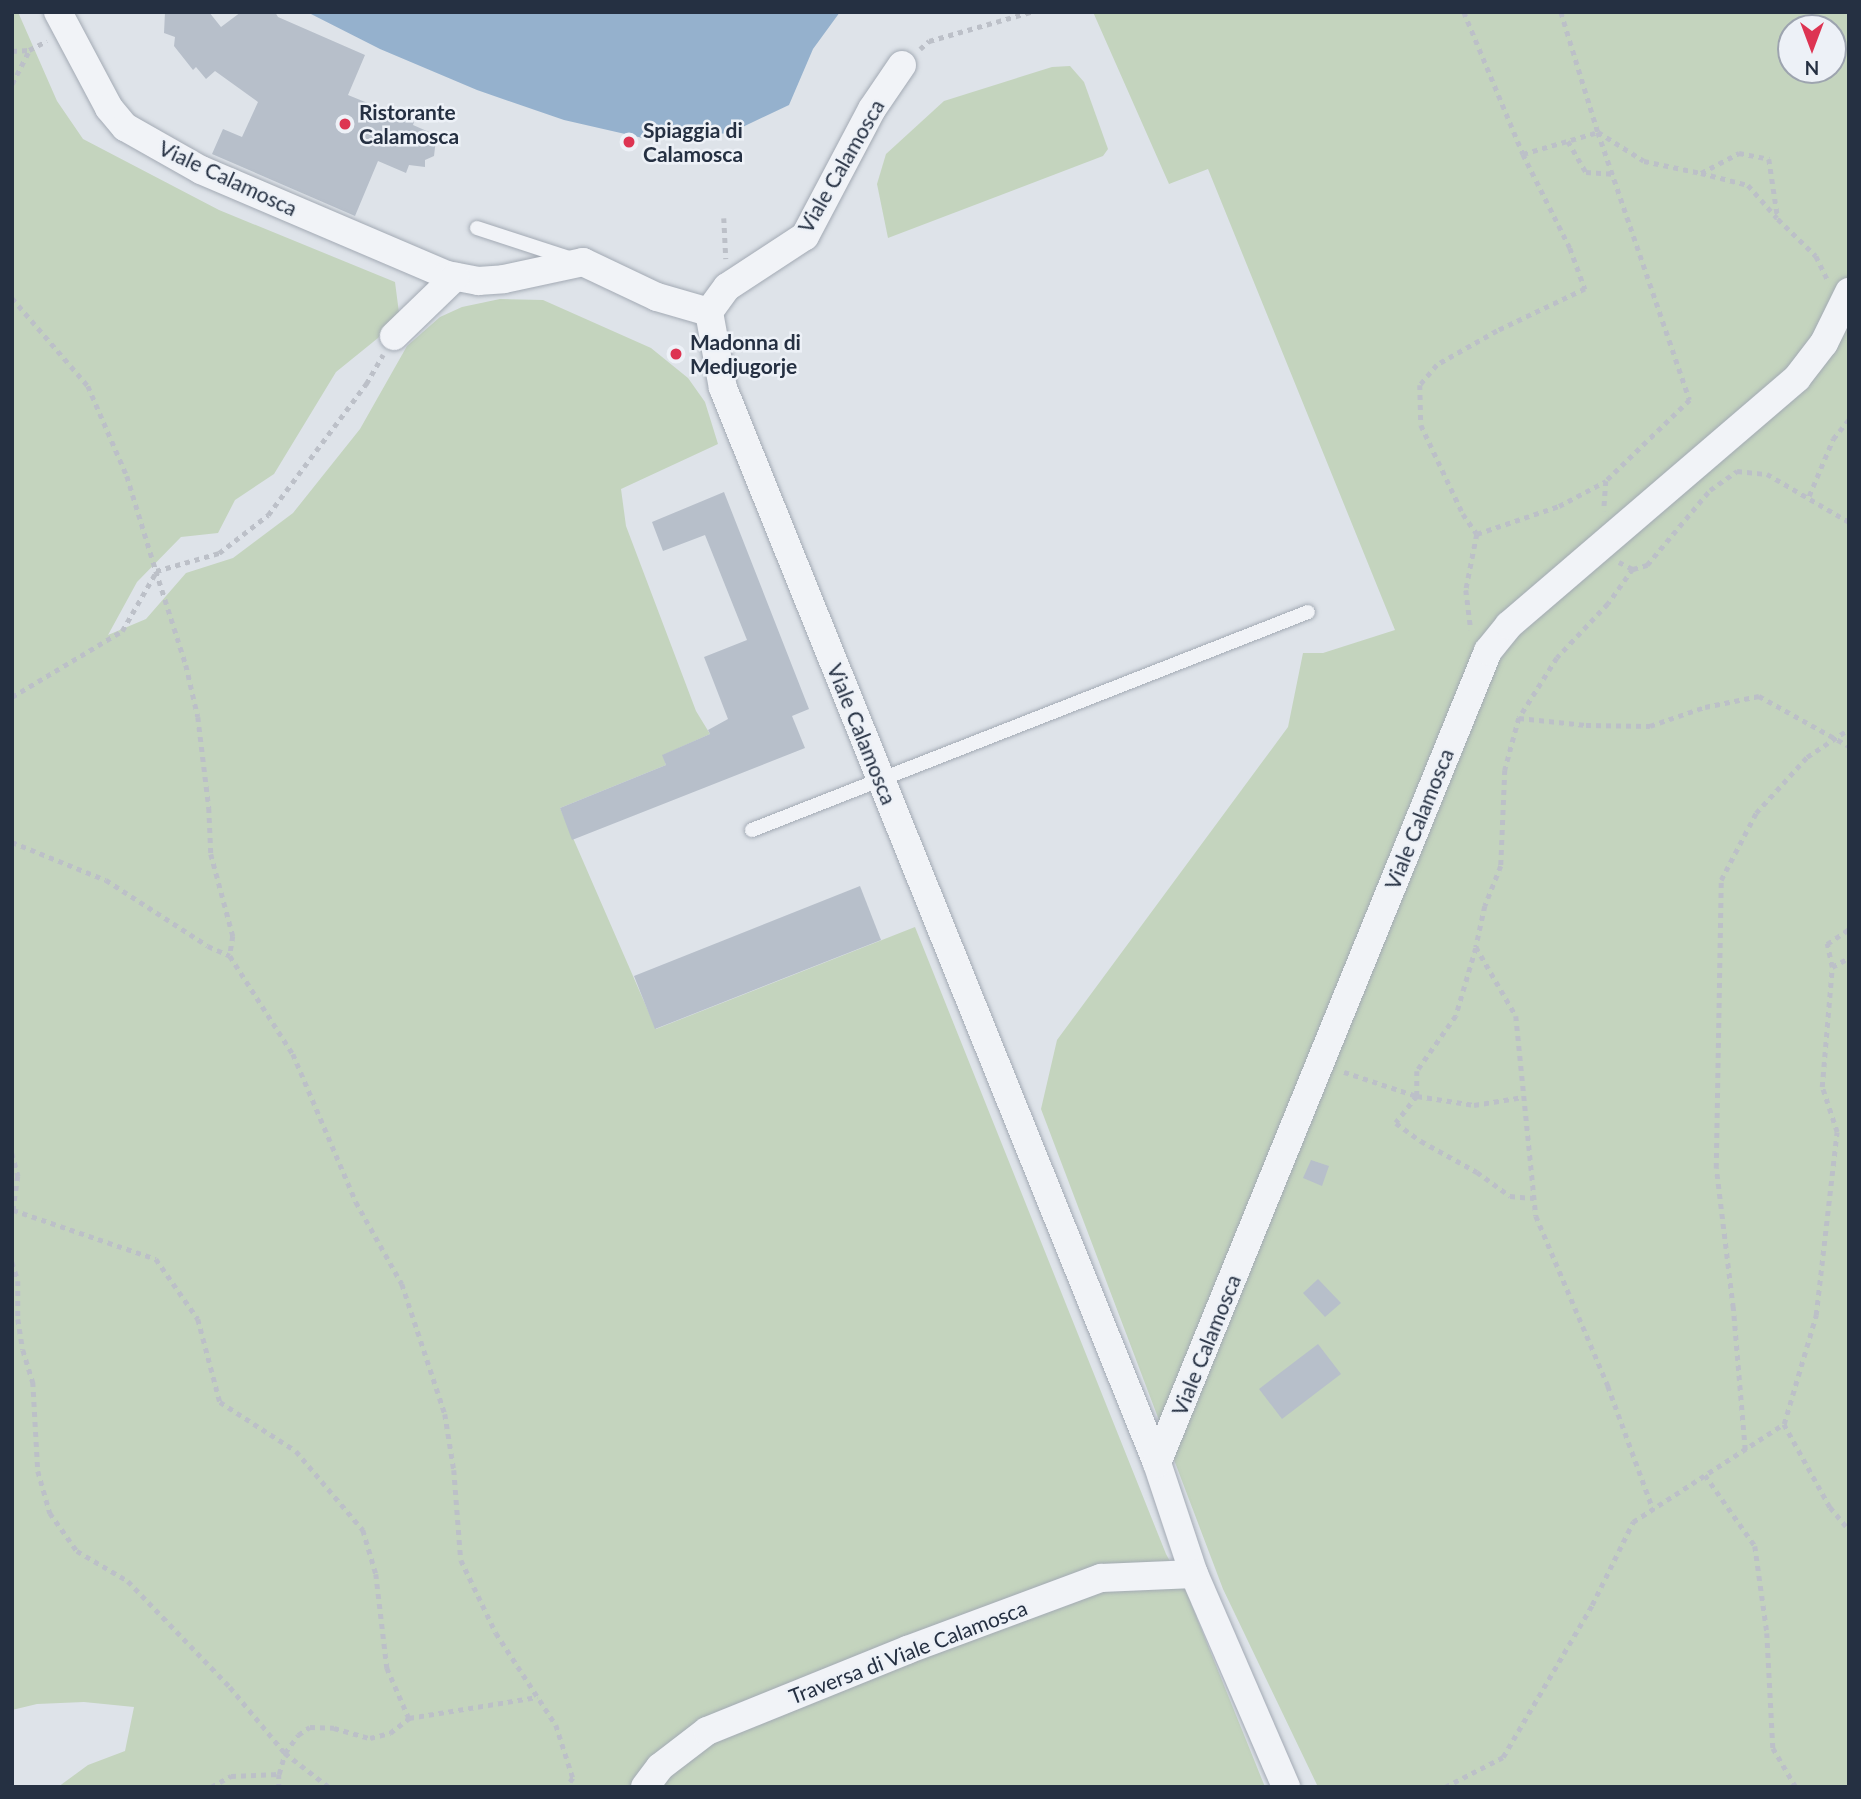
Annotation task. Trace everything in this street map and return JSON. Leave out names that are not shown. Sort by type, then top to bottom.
[{"type":"street","name":"Viale Calamosca","points":[[63,21],[109,108],[125,127],[201,170],[455,276],[478,281],[504,279],[583,262]]},
{"type":"street","name":"Viale Calamosca","points":[[902,65],[872,109],[805,236],[727,287],[709,312],[723,388],[1157,1463],[1194,1574],[1286,1787]]},
{"type":"street","points":[[583,262],[657,297],[709,312]]},
{"type":"street","points":[[394,336],[455,276]]},
{"type":"street","name":"Viale Calamosca","points":[[1157,1463],[1478,670],[1509,625],[1797,378],[1824,343],[1845,301]]},
{"type":"street","name":"Traversa di Viale Calamosca","points":[[645,1787],[660,1768],[707,1731],[907,1650],[1101,1578],[1119,1575],[1194,1574]]},
{"type":"lane","points":[[477,228],[583,262]]},
{"type":"lane","points":[[752,830],[1308,612]]},
{"type":"path","points":[[902,65],[929,41],[1031,12]]},
{"type":"path","points":[[1464,12],[1522,154],[1570,248],[1585,289],[1497,331],[1437,365],[1420,385],[1421,425],[1464,514],[1477,534],[1466,590],[1478,670]]},
{"type":"path","points":[[1477,534],[1559,506],[1606,481],[1690,400],[1598,132],[1561,12]]},
{"type":"path","points":[[12,84],[29,50],[63,21]]},
{"type":"path","points":[[12,51],[29,50]]},
{"type":"path","points":[[1522,154],[1598,132],[1644,161],[1748,185],[1816,257],[1845,301]]},
{"type":"path","points":[[1568,141],[1586,172],[1612,174]]},
{"type":"path","points":[[1701,173],[1739,153],[1769,159],[1778,219]]},
{"type":"path","points":[[724,218],[727,287]]},
{"type":"path","points":[[12,298],[88,386],[127,475],[186,665],[198,718],[209,808],[211,854],[233,936],[230,956]]},
{"type":"path","points":[[12,698],[121,631],[156,571],[219,553],[268,515],[366,384],[394,336]]},
{"type":"path","points":[[1809,496],[1833,439],[1849,419]]},
{"type":"path","points":[[1534,1198],[1510,1196],[1477,1172],[1421,1141],[1396,1123],[1417,1096],[1417,1070],[1456,1016],[1485,906],[1501,866],[1505,770],[1519,718],[1557,659],[1608,604],[1633,569],[1647,565],[1710,490],[1737,471],[1767,474],[1809,496],[1849,522]]},
{"type":"path","points":[[1606,481],[1602,544],[1615,560],[1633,569]]},
{"type":"path","points":[[1519,718],[1586,725],[1650,726],[1705,708],[1759,696],[1849,746]]},
{"type":"path","points":[[1745,1450],[1733,1308],[1716,1168],[1721,880],[1756,813],[1807,757],[1849,729]]},
{"type":"path","points":[[12,842],[106,880],[208,946],[230,956],[293,1054],[356,1202],[402,1284],[445,1414],[454,1470],[461,1560],[496,1633],[555,1725],[573,1778],[567,1787]]},
{"type":"path","points":[[1446,1787],[1503,1757],[1592,1605],[1633,1522],[1784,1424],[1816,1315],[1837,1132],[1822,1087],[1832,967],[1827,944],[1849,929]]},
{"type":"path","points":[[1476,947],[1516,1016],[1536,1216],[1608,1385],[1653,1509]]},
{"type":"path","points":[[1832,967],[1849,958]]},
{"type":"path","points":[[1317,1072],[1343,1072],[1417,1096],[1474,1105],[1523,1097]]},
{"type":"path","points":[[12,1153],[19,1177],[13,1211],[156,1259],[198,1318],[220,1402],[296,1451],[363,1530],[376,1574],[387,1668],[409,1718]]},
{"type":"path","points":[[12,1262],[18,1281],[18,1319],[23,1350],[33,1382],[38,1471],[50,1513],[77,1551],[128,1580],[230,1687],[285,1753],[329,1787]]},
{"type":"path","points":[[1784,1424],[1830,1507],[1849,1530]]},
{"type":"path","points":[[1706,1475],[1755,1546],[1767,1633],[1773,1748],[1796,1787]]},
{"type":"path","points":[[279,1787],[279,1774],[285,1753],[298,1735],[310,1727],[334,1728],[370,1738],[390,1733],[409,1718],[537,1697]]},
{"type":"path","points":[[211,1787],[231,1776],[279,1774]]},
{"type":"green space","points":[[12,12],[18,12],[57,101],[83,139],[219,210],[395,282],[399,313],[378,338],[336,372],[274,474],[235,500],[218,533],[181,537],[137,582],[108,635],[146,619],[186,573],[233,558],[293,513],[360,429],[407,346],[440,317],[462,307],[500,299],[543,300],[651,348],[688,378],[705,402],[718,444],[621,489],[626,526],[696,711],[710,734],[663,755],[666,765],[560,808],[656,1029],[915,927],[1166,1554],[1186,1591],[1265,1787],[58,1787],[88,1765],[125,1751],[134,1707],[84,1702],[37,1704],[12,1710]]},
{"type":"green space","points":[[1093,12],[1849,12],[1849,1787],[1318,1787],[1223,1589],[1041,1109],[1057,1040],[1288,727],[1303,653],[1323,653],[1395,630],[1208,169],[1169,184]]},
{"type":"green space","points":[[1070,66],[1084,82],[1108,149],[1103,156],[888,238],[877,184],[886,154],[944,101],[1052,67]]},
{"type":"water","points":[[307,12],[840,12],[813,49],[789,105],[730,133],[647,139],[564,120],[477,90],[380,49]]},
{"type":"building","points":[[165,12],[209,12],[221,27],[241,12],[275,12],[278,17],[365,55],[348,95],[414,122],[413,125],[429,132],[436,139],[434,156],[425,160],[425,167],[409,165],[406,173],[378,161],[355,216],[212,154],[223,129],[242,137],[258,102],[215,71],[206,79],[196,67],[193,70],[174,46],[175,37],[164,33]]},
{"type":"building","points":[[724,492],[809,709],[792,716],[805,748],[572,840],[560,808],[666,765],[662,755],[710,734],[708,730],[728,719],[704,657],[747,640],[705,535],[663,551],[652,522]]},
{"type":"building","points":[[860,886],[881,940],[655,1029],[634,976]]},
{"type":"building","points":[[1311,1160],[1329,1166],[1322,1186],[1303,1178]]},
{"type":"building","points":[[1318,1279],[1341,1303],[1325,1317],[1303,1293]]},
{"type":"building","points":[[1318,1344],[1341,1374],[1282,1419],[1259,1389]]},
{"type":"place","name":"Ristorante Calamosca","points":[[345,124]]},
{"type":"place","name":"Spiaggia di Calamosca","points":[[629,142]]},
{"type":"place","name":"Madonna di Medjugorje","points":[[676,354]]}]
